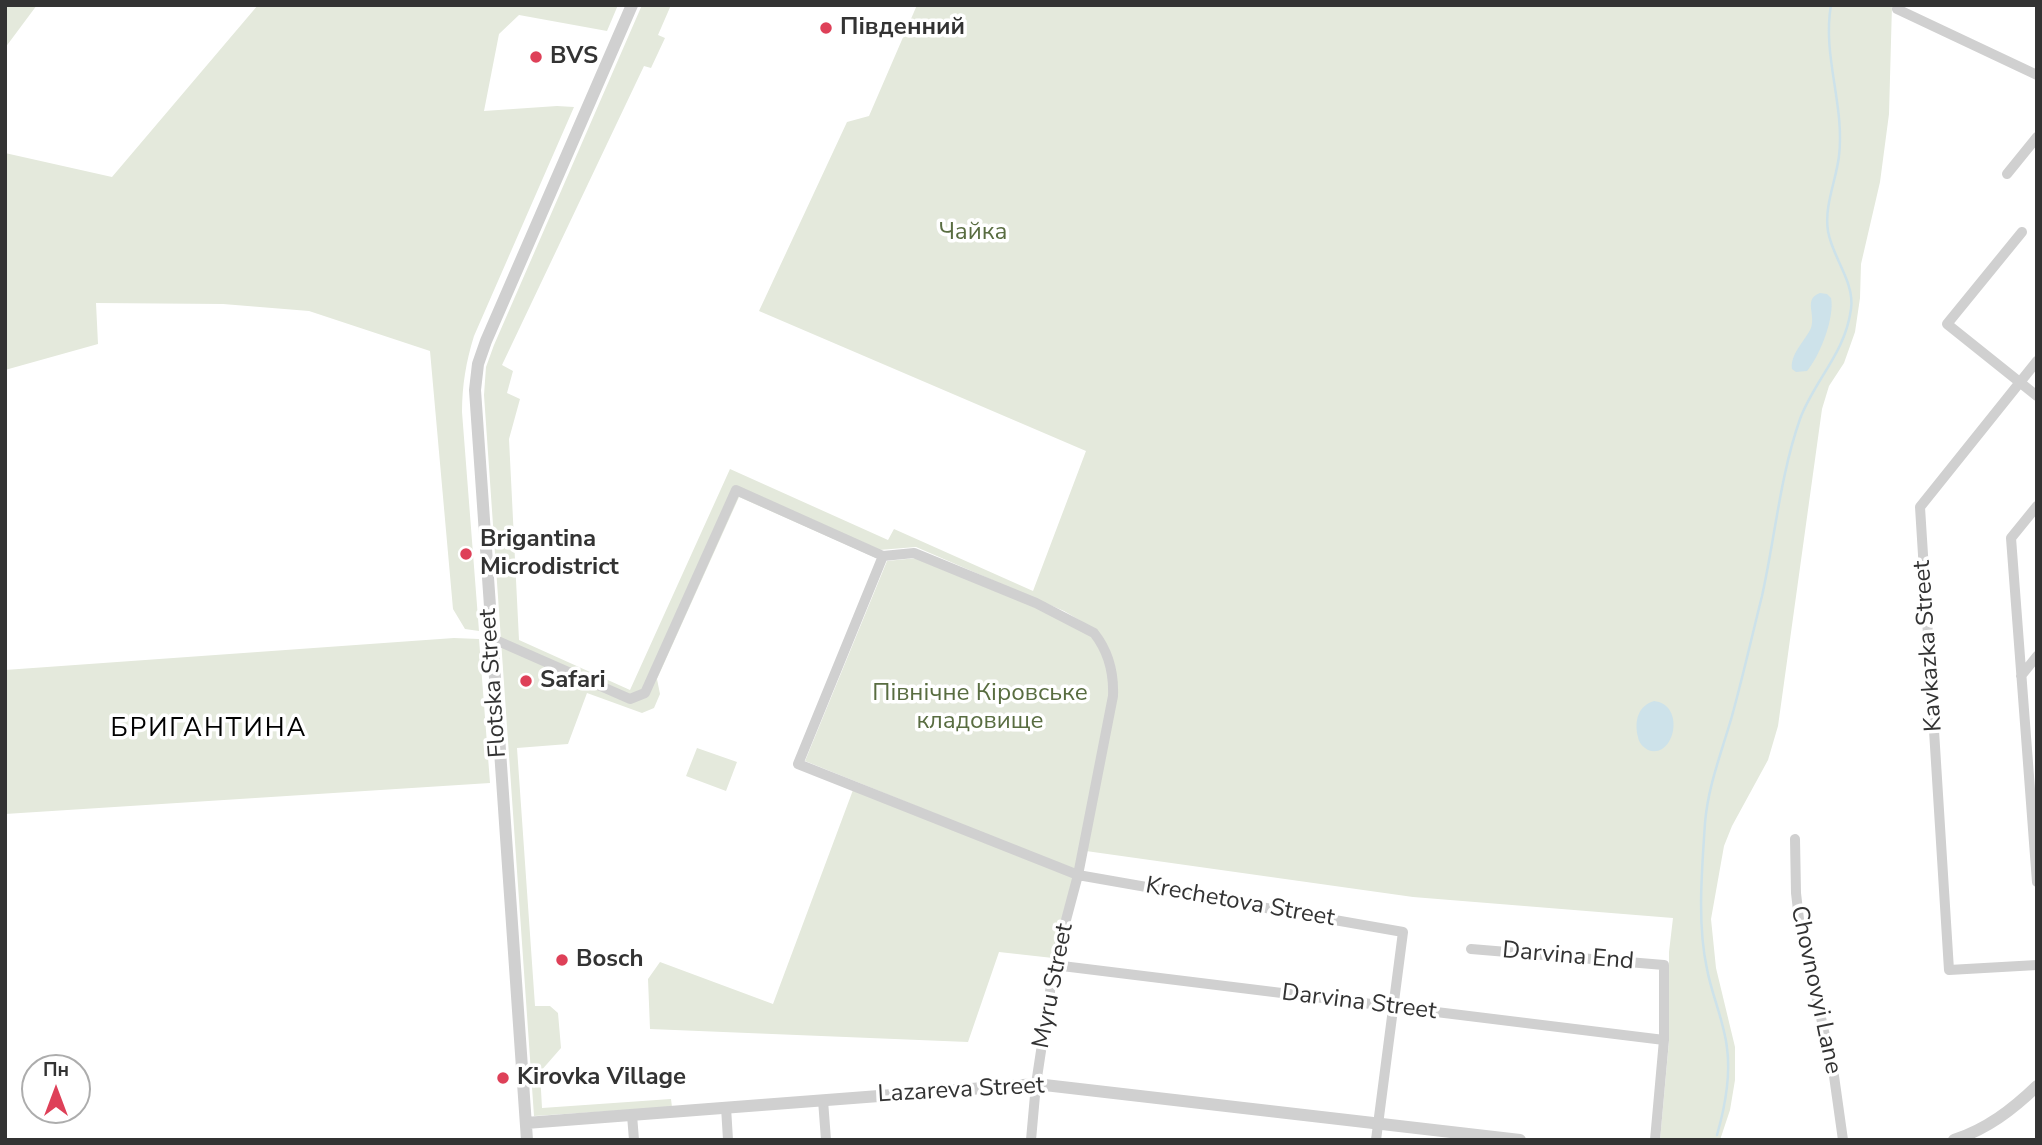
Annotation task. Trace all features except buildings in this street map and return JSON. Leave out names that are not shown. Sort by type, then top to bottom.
[{"type":"street","name":"Flotska Street","points":[[527,1140],[475,403],[478,364],[632,5]]},
{"type":"street","points":[[1897,9],[2037,75]]},
{"type":"street","points":[[2007,174],[2037,137]]},
{"type":"street","points":[[2022,232],[1947,324],[2037,396]]},
{"type":"street","name":"Kavkazka Street","points":[[2037,361],[1920,507],[1950,970],[2037,965]]},
{"type":"street","points":[[491,638],[630,699],[645,693],[736,490],[883,556]]},
{"type":"street","points":[[2037,506],[2011,538],[2037,882]]},
{"type":"street","name":"Myru Street","points":[[883,556],[914,553],[1062,615],[1087,628],[1099,640],[1111,666],[1113,696],[1078,875],[1054,965],[1036,1084],[1031,1140]]},
{"type":"street","name":"Krechetova Street","points":[[883,556],[798,764],[1078,875],[1403,932],[1394,1008]]},
{"type":"street","points":[[2021,676],[2037,656]]},
{"type":"street","name":"Chovnovyi Lane","points":[[1795,839],[1799,919],[1834,1076],[1843,1140]]},
{"type":"street","name":"Darvina End","points":[[1471,949],[1664,965],[1664,1040]]},
{"type":"street","name":"Darvina Street","points":[[1054,965],[1664,1040]]},
{"type":"street","points":[[1376,1140],[1394,1008]]},
{"type":"street","points":[[1655,1140],[1664,1040]]},
{"type":"street","name":"Lazareva Street","points":[[526,1123],[1036,1084],[1520,1140]]},
{"type":"street","points":[[1954,1140],[1981,1129],[2004,1115],[2037,1086]]},
{"type":"street","points":[[824,1100],[826,1140]]},
{"type":"street","points":[[726,1107],[728,1140]]},
{"type":"street","points":[[632,1115],[634,1140]]},
{"type":"green space","points":[[5,5],[37,5],[5,48]]},
{"type":"green space","points":[[258,5],[618,5],[607,31],[519,15],[499,34],[484,111],[574,107],[474,336],[465,374],[462,412],[479,631],[465,629],[453,609],[430,351],[309,311],[223,304],[96,303],[98,344],[5,370],[5,153],[112,177]]},
{"type":"green space","name":"Чайка","points":[[642,5],[671,5],[658,35],[665,38],[651,68],[644,66],[502,365],[513,371],[507,393],[520,399],[509,439],[519,640],[630,690],[730,469],[888,540],[894,529],[1033,591],[1086,451],[759,311],[847,122],[869,116],[917,5],[1892,5],[1889,114],[1880,182],[1861,264],[1855,332],[1844,363],[1829,386],[1822,409],[1778,726],[1768,760],[1724,846],[1711,919],[1716,968],[1735,1047],[1735,1080],[1730,1110],[1720,1140],[1660,1140],[1669,1041],[1669,952],[1673,918],[1413,897],[1086,851],[1117,696],[1115,665],[1096,630],[1064,611],[916,547],[879,550],[876,558],[739,497],[657,679],[660,694],[654,708],[642,713],[587,693],[568,744],[517,748],[535,1006],[550,1006],[558,1013],[561,1048],[540,1072],[542,1108],[671,1099],[672,1107],[534,1116],[484,395],[486,367]]},
{"type":"green space","name":"Північне Кіровське кладовище","points":[[917,558],[1014,596],[1067,621],[1086,633],[1101,649],[1110,695],[1075,870],[805,761],[887,561]]},
{"type":"green space","points":[[454,638],[479,639],[490,783],[5,814],[5,670]]},
{"type":"green space","points":[[697,748],[737,762],[726,791],[686,776]]},
{"type":"green space","points":[[853,790],[1074,876],[1053,958],[999,952],[968,1042],[650,1029],[648,979],[660,962],[773,1004]]},
{"type":"water","points":[[1820,293],[1831,298],[1829,325],[1812,364],[1807,371],[1796,372],[1792,369],[1793,358],[1811,328],[1812,299]]},
{"type":"water","points":[[1654,701],[1664,704],[1673,720],[1670,740],[1665,747],[1657,751],[1643,746],[1637,731],[1638,715],[1644,706]]},
{"type":"waterway","points":[[1717,1135],[1726,1092],[1728,1059],[1723,1028],[1707,969],[1702,933],[1702,878],[1707,809],[1762,596],[1793,441],[1806,405],[1843,340],[1851,309],[1850,289],[1830,241],[1827,222],[1840,137],[1829,43],[1831,5]]},
{"type":"place","name":"Південний","points":[[826,28]]},
{"type":"place","name":"BVS","points":[[536,57]]},
{"type":"place","name":"Brigantina Microdistrict","points":[[466,554]]},
{"type":"place","name":"Safari","points":[[526,681]]},
{"type":"place","name":"Bosch","points":[[562,960]]},
{"type":"place","name":"Kirovka Village","points":[[503,1078]]},
{"type":"district","name":"БРИГАНТИНА","points":[[209,730]]}]
